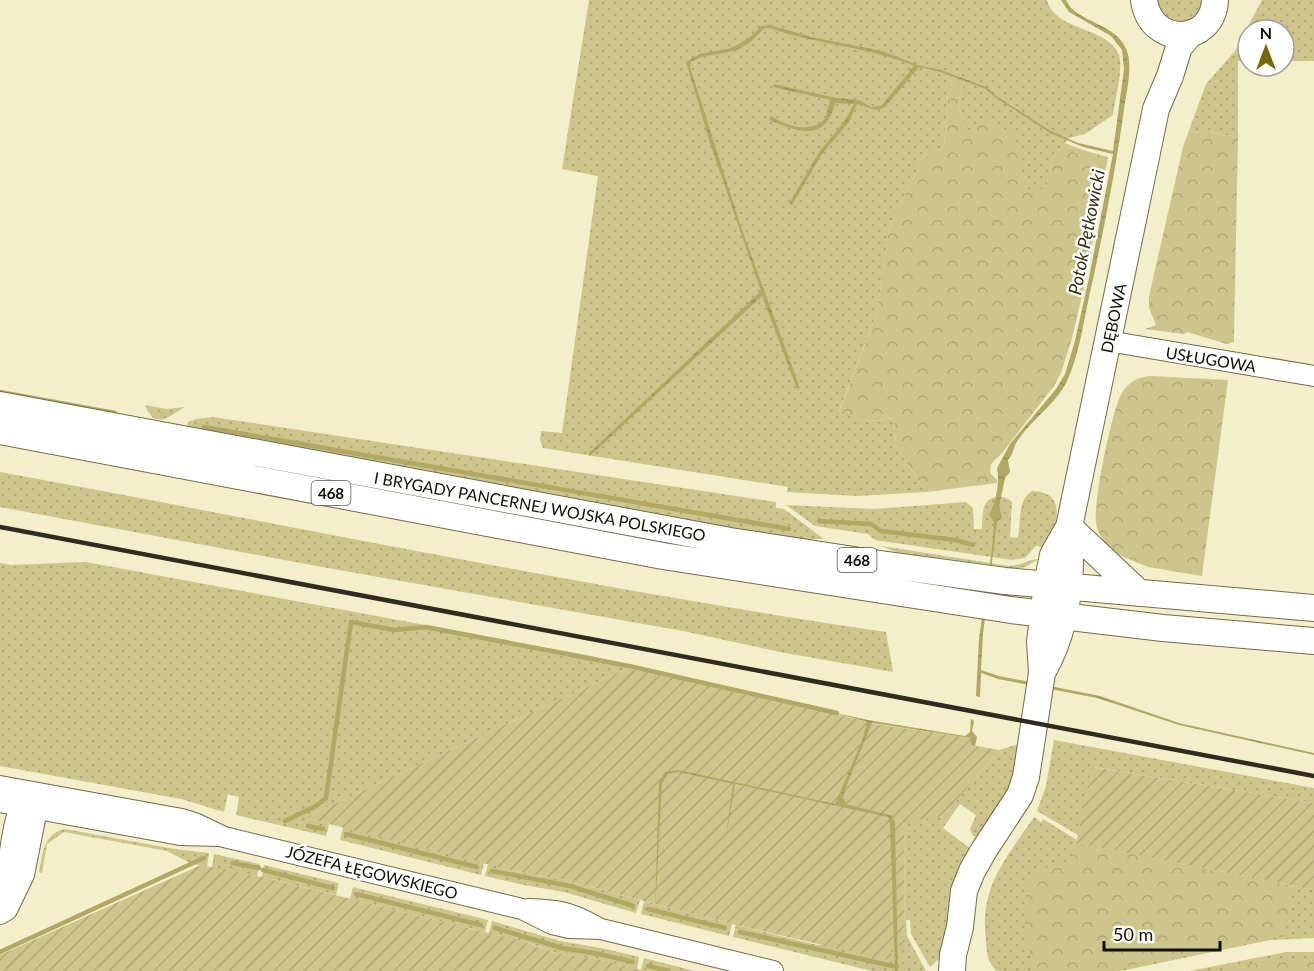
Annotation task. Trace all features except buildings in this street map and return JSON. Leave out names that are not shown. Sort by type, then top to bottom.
[{"type":"main road","name":"DĘBOWA","points":[[1057,585],[1072,558],[1069,527],[1156,109],[1179,47],[1191,33],[1208,21],[1215,0]]},
{"type":"main road","name":"DĘBOWA","points":[[1146,8],[1158,34],[1160,48],[1156,74],[1156,109]]},
{"type":"main road","points":[[1146,8],[1170,34],[1191,33]]},
{"type":"main road","name":"I BRYGADY PANCERNEJ WOJSKA POLSKIEGO","points":[[0,405],[730,541],[873,563],[1057,585],[1314,608]]},
{"type":"main road","name":"I BRYGADY PANCERNEJ WOJSKA POLSKIEGO","points":[[0,431],[663,556],[1011,610],[1163,628],[1314,641]]},
{"type":"main road","points":[[1069,527],[1139,593]]},
{"type":"main road","points":[[1042,673],[1054,652],[1057,585]]},
{"type":"main road","points":[[1011,610],[1040,642]]},
{"type":"main road","points":[[952,971],[964,891],[972,871],[1020,795],[1026,777],[1042,673],[1040,642],[1054,615]]},
{"type":"main road","points":[[960,927],[971,971]]},
{"type":"street","name":"USŁUGOWA","points":[[1108,341],[1314,376]]},
{"type":"street","name":"JÓZEFA ŁĘGOWSKIEGO","points":[[0,786],[22,802],[182,819],[222,836],[522,909],[552,924],[569,928],[601,929],[773,971]]},
{"type":"street","points":[[0,894],[22,802]]},
{"type":"street","points":[[0,914],[7,910],[22,882],[22,802]]},
{"type":"green space","points":[[589,0],[1047,0],[1052,11],[1061,18],[1107,40],[1115,48],[1120,65],[1113,115],[1085,134],[1069,138],[1052,159],[1046,190],[1025,189],[966,132],[958,104],[964,81],[956,75],[948,93],[944,146],[922,159],[889,229],[877,312],[839,411],[863,422],[894,418],[896,446],[926,492],[857,496],[787,492],[788,487],[543,448],[540,440],[541,431],[562,433],[598,176],[562,169]]},
{"type":"green space","points":[[1155,0],[1204,0],[1202,9],[1196,16],[1189,22],[1180,24],[1164,19]]},
{"type":"green space","points":[[1262,0],[1314,0],[1314,61],[1296,61],[1296,18],[1252,18]]},
{"type":"green space","points":[[1236,49],[1238,137],[1209,132],[1188,133],[1206,84]]},
{"type":"green space","points":[[956,75],[964,81],[958,104],[966,132],[989,121],[1015,134],[1025,189],[1046,189],[1052,159],[1065,143],[1108,157],[1086,279],[1072,338],[1061,373],[1054,386],[991,464],[990,473],[997,483],[926,492],[896,446],[894,418],[863,422],[839,412],[877,312],[889,229],[922,159],[944,146],[948,93]]},
{"type":"green space","points":[[1209,132],[1238,137],[1234,342],[1227,344],[1187,332],[1184,334],[1145,329],[1156,325],[1149,308],[1149,296],[1183,147],[1188,133]]},
{"type":"green space","points":[[1150,376],[1228,380],[1202,576],[1148,567],[1112,552],[1113,550],[1102,538],[1097,527],[1096,513],[1100,477],[1119,400],[1125,388],[1131,383]]},
{"type":"green space","points":[[145,405],[167,409],[185,407],[168,417],[158,419],[153,418]]},
{"type":"green space","points":[[213,417],[776,502],[776,508],[784,509],[824,539],[782,539],[195,429],[187,425],[188,422],[196,419]]},
{"type":"green space","points":[[0,472],[553,576],[886,632],[893,672],[780,652],[683,631],[0,507]]},
{"type":"green space","points":[[1032,491],[1044,493],[1051,497],[1055,504],[1057,512],[1054,530],[1047,548],[1036,546],[1025,558],[1012,560],[875,540],[868,534],[815,526],[786,505],[875,509],[966,502],[973,508],[974,529],[982,529],[985,504],[992,498],[1003,497],[1012,502],[1010,537],[1018,538],[1020,512],[1024,500]]},
{"type":"green space","points":[[881,546],[1010,566],[1039,559],[1025,567],[1014,569],[901,554]]},
{"type":"green space","points":[[86,562],[592,656],[628,668],[308,816],[309,819],[329,824],[326,836],[236,815],[239,797],[228,794],[224,812],[181,799],[0,766],[0,563],[11,565]]},
{"type":"green space","points":[[628,668],[806,706],[875,724],[972,738],[971,745],[999,750],[944,816],[904,822],[905,946],[891,947],[891,961],[309,819],[308,816]]},
{"type":"green space","points":[[1054,740],[1314,788],[1314,803],[1093,767],[1078,835],[1037,811],[1046,786]]},
{"type":"green space","points":[[1023,745],[1010,790],[980,837],[973,836],[970,829],[976,815],[960,804],[943,828],[971,849],[950,913],[941,957],[930,967],[911,934],[910,920],[906,920],[907,936],[926,971],[872,971],[733,937],[736,925],[817,945],[905,946],[904,821],[944,816],[999,750]]},
{"type":"green space","points":[[1092,767],[1314,803],[1314,890],[1076,843]]},
{"type":"green space","points":[[1034,817],[1041,822],[1043,819],[1077,840],[1076,843],[1314,890],[1314,938],[1270,940],[1121,971],[997,971],[989,961],[987,954],[986,905],[996,875]]},
{"type":"green space","points":[[343,827],[484,863],[481,875],[340,840]]},
{"type":"green space","points":[[65,829],[174,849],[209,853],[207,867],[190,863],[167,851],[64,832],[47,844],[42,873],[39,872],[43,851],[48,840],[52,835]]},
{"type":"green space","points":[[1076,843],[1293,886],[1284,936],[1104,971],[1036,971],[1028,947],[1025,925],[1028,879],[1054,863],[1072,861]]},
{"type":"green space","points":[[214,854],[260,864],[257,876],[212,868]]},
{"type":"green space","points":[[488,864],[564,880],[640,900],[636,913],[564,892],[485,876]]},
{"type":"green space","points":[[201,865],[262,877],[519,940],[559,954],[593,958],[646,971],[0,971],[0,955]]},
{"type":"green space","points":[[264,865],[339,883],[336,895],[262,877]]},
{"type":"green space","points":[[353,887],[488,920],[485,932],[350,899]]},
{"type":"green space","points":[[644,901],[732,924],[729,936],[641,914]]},
{"type":"green space","points":[[492,921],[560,941],[639,957],[637,969],[593,958],[559,954],[532,944],[489,933]]},
{"type":"green space","points":[[1286,952],[1314,952],[1314,971],[1190,971]]},
{"type":"green space","points":[[644,958],[695,971],[641,970]]},
{"type":"green space","points":[[1314,960],[1314,971],[1232,971],[1232,967],[1259,963]]},
{"type":"water","points":[[1061,0],[1066,0],[1079,14],[1106,28],[1122,41],[1129,58],[1128,80],[1117,157],[1075,361],[1062,389],[1024,432],[1008,460],[1010,472],[1005,478],[999,507],[1002,517],[997,522],[983,634],[981,670],[999,676],[1100,696],[1179,723],[1314,753],[1314,755],[1179,725],[1097,698],[998,679],[981,673],[980,697],[976,696],[979,639],[994,522],[989,515],[997,492],[997,468],[1010,444],[1056,389],[1065,374],[1089,278],[1113,154],[1083,147],[1050,133],[995,97],[986,89],[940,72],[919,67],[885,107],[874,110],[857,104],[849,122],[822,154],[792,205],[789,204],[819,152],[844,122],[854,104],[835,103],[831,116],[818,129],[810,131],[791,128],[769,120],[771,116],[798,127],[819,124],[825,119],[830,100],[773,87],[774,84],[836,98],[859,100],[871,107],[881,106],[914,66],[879,54],[769,28],[765,28],[738,49],[691,62],[690,67],[741,227],[800,388],[797,389],[762,296],[590,456],[588,454],[761,291],[711,146],[686,62],[700,54],[731,48],[748,39],[762,26],[770,25],[811,37],[882,51],[921,66],[941,70],[986,87],[996,96],[1051,131],[1078,143],[1113,151],[1124,69],[1122,50],[1111,36],[1069,12]]},
{"type":"water","points":[[832,712],[965,736],[970,732],[971,719],[974,721],[972,731],[977,737],[975,746],[971,745],[971,738],[872,723],[847,784],[843,798],[846,804],[892,816],[895,823],[898,971],[895,971],[888,817],[735,784],[726,837],[733,784],[678,772],[668,774],[662,783],[655,913],[659,782],[665,772],[677,770],[688,772],[835,804],[862,741],[867,722]]},
{"type":"waterway","points":[[0,392],[115,413]]},
{"type":"waterway","points":[[204,427],[789,529]]},
{"type":"waterway","points":[[819,521],[871,524],[881,531],[955,540],[973,545]]},
{"type":"waterway","points":[[285,821],[316,806],[326,798],[351,622],[394,630],[426,627],[629,666],[837,713]]},
{"type":"waterway","points":[[308,826],[323,829]]},
{"type":"waterway","points":[[346,834],[477,867]]},
{"type":"waterway","points":[[0,952],[204,858]]},
{"type":"waterway","points":[[233,863],[259,868]]},
{"type":"waterway","points":[[263,870],[333,888]]},
{"type":"waterway","points":[[492,871],[570,886],[633,906]]},
{"type":"waterway","points":[[356,894],[481,925]]},
{"type":"waterway","points":[[648,909],[725,928]]},
{"type":"waterway","points":[[495,928],[562,948],[633,962]]},
{"type":"waterway","points":[[740,932],[897,967]]},
{"type":"waterway","points":[[648,966],[669,971]]},
{"type":"railway","points":[[0,527],[1314,776]]},
{"type":"water label","name":"Potok Pętkowicki","points":[[1086,232]]}]
